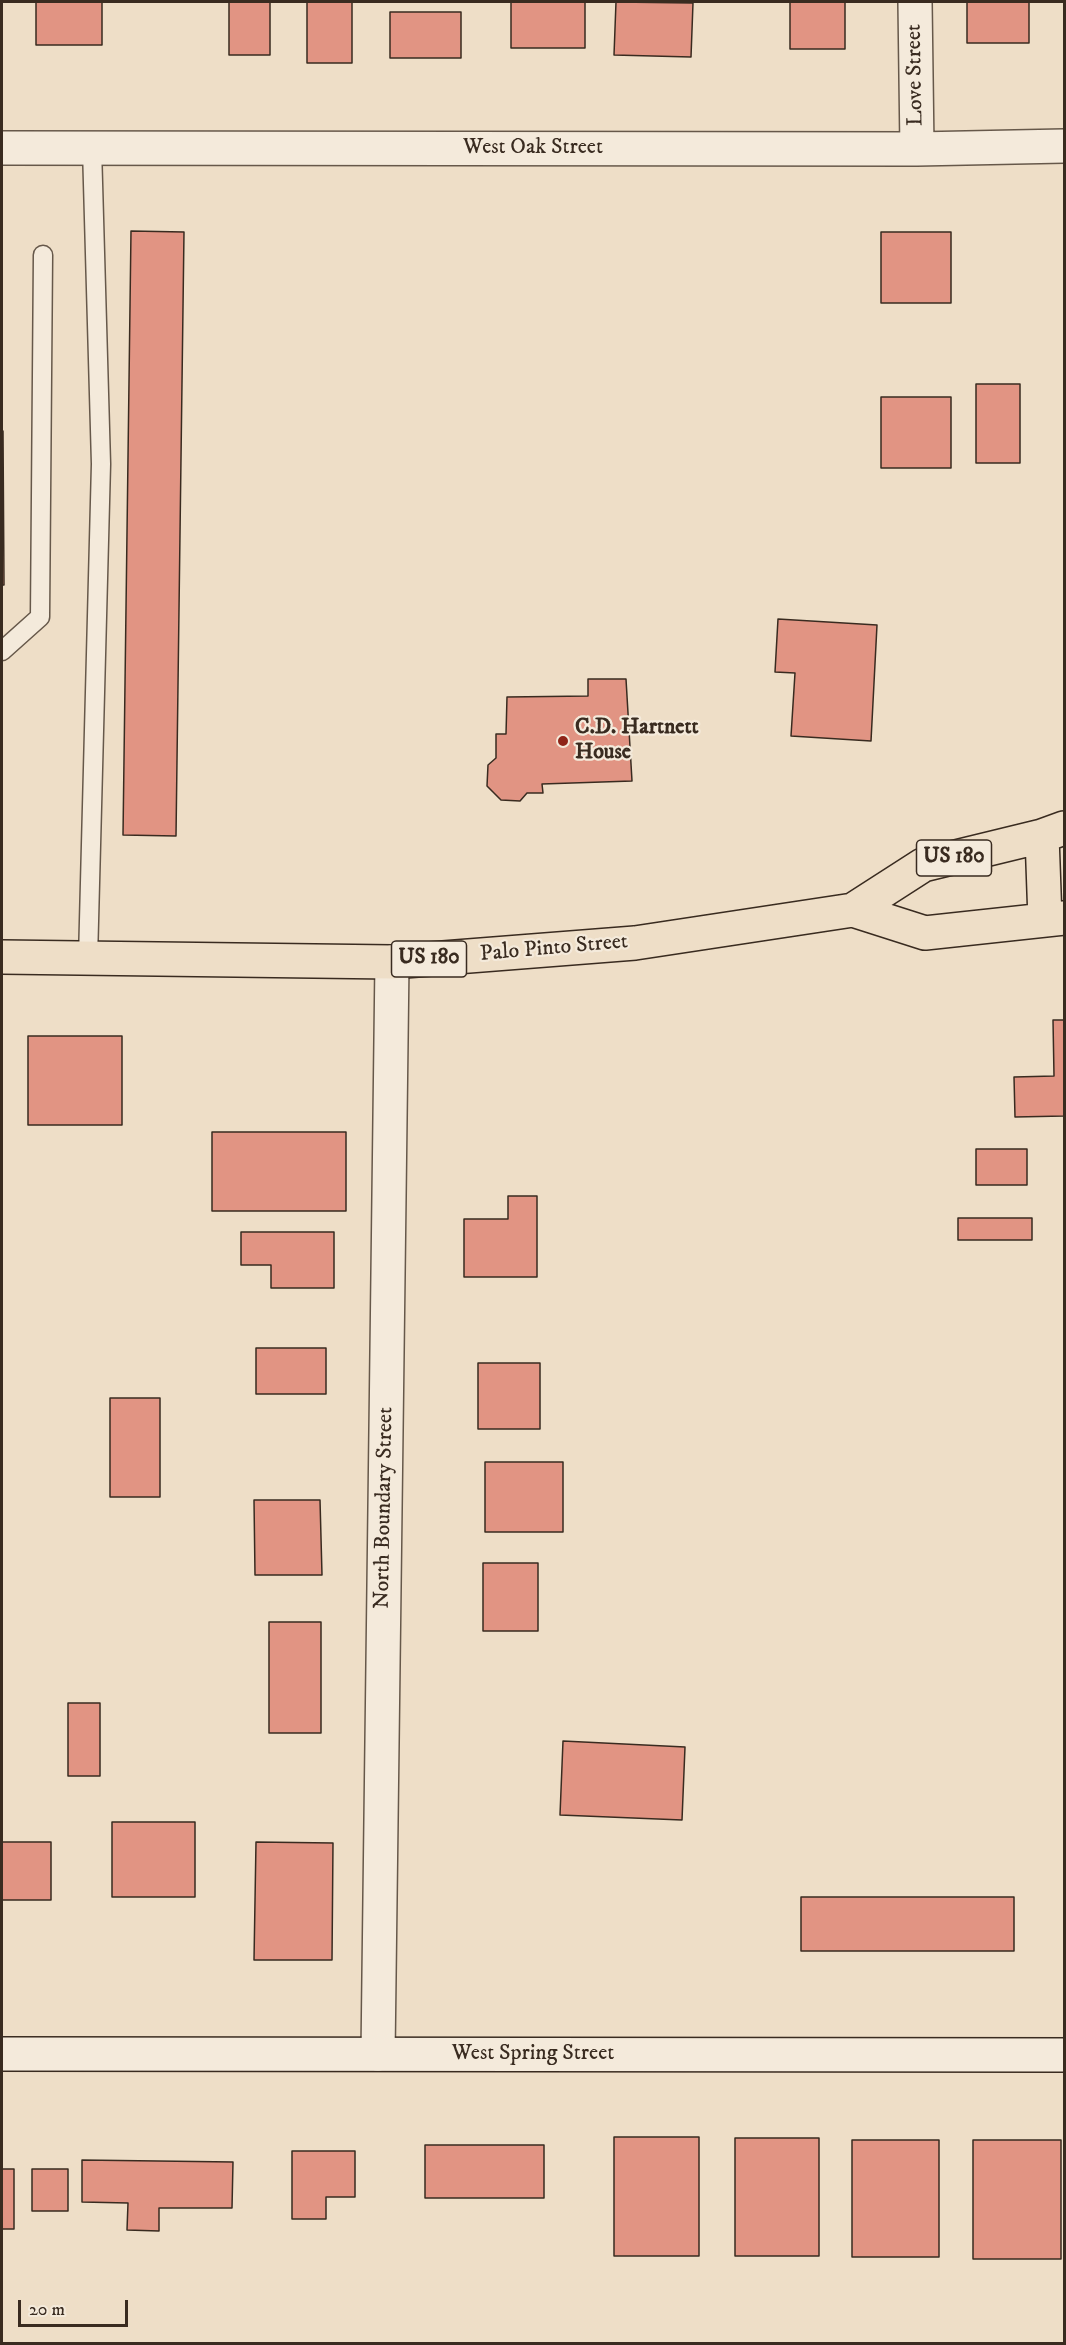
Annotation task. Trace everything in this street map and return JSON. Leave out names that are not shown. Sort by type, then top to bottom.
[{"type":"main road","name":"Palo Pinto Street","points":[[2,957],[392,962],[634,943],[853,910],[923,865],[1053,832]]},
{"type":"main road","points":[[1053,832],[1055,919]]},
{"type":"main road","name":"Palo Pinto Street","points":[[853,910],[925,933],[1055,919]]},
{"type":"street","name":"Love Street","points":[[915,2],[917,149]]},
{"type":"street","name":"West Oak Street","points":[[2,148],[917,149],[1065,146]]},
{"type":"street","name":"North Boundary Street","points":[[378,2054],[392,962]]},
{"type":"street","name":"West Spring Street","points":[[2,2054],[1065,2055]]},
{"type":"lane","points":[[88,958],[101,464],[92,148]]},
{"type":"lane","points":[[2,651],[40,617],[43,255]]},
{"type":"building","points":[[36,2],[102,2],[102,45],[36,45]]},
{"type":"building","points":[[229,2],[270,2],[270,55],[229,55]]},
{"type":"building","points":[[307,2],[352,2],[352,63],[307,63]]},
{"type":"building","points":[[511,2],[585,2],[585,48],[511,48]]},
{"type":"building","points":[[616,2],[693,3],[691,57],[614,55]]},
{"type":"building","points":[[790,2],[845,2],[845,49],[790,49]]},
{"type":"building","points":[[967,2],[1029,2],[1029,43],[967,43]]},
{"type":"building","points":[[390,12],[461,12],[461,58],[390,58]]},
{"type":"building","points":[[131,231],[184,232],[176,836],[123,835]]},
{"type":"building","points":[[881,232],[951,232],[951,303],[881,303]]},
{"type":"building","points":[[976,384],[1020,384],[1020,463],[976,463]]},
{"type":"building","points":[[881,397],[951,397],[951,468],[881,468]]},
{"type":"building","points":[[3,431],[4,585],[2,585]]},
{"type":"building","points":[[778,619],[877,625],[871,741],[791,736],[795,673],[775,672]]},
{"type":"building","name":"C.D. Hartnett House","points":[[588,679],[626,679],[632,781],[542,784],[543,793],[527,793],[520,801],[501,800],[487,786],[488,765],[496,758],[496,734],[506,734],[507,697],[588,696]]},
{"type":"building","points":[[1053,1020],[1064,1020],[1064,1116],[1015,1117],[1014,1077],[1054,1076]]},
{"type":"building","points":[[28,1036],[122,1036],[122,1125],[28,1125]]},
{"type":"building","points":[[212,1132],[346,1132],[346,1211],[212,1211]]},
{"type":"building","points":[[976,1149],[1027,1149],[1027,1185],[976,1185]]},
{"type":"building","points":[[508,1196],[537,1196],[537,1277],[464,1277],[464,1219],[508,1219]]},
{"type":"building","points":[[958,1218],[1032,1218],[1032,1240],[958,1240]]},
{"type":"building","points":[[241,1232],[334,1232],[334,1288],[271,1288],[271,1265],[241,1265]]},
{"type":"building","points":[[256,1348],[326,1348],[326,1394],[256,1394]]},
{"type":"building","points":[[478,1363],[540,1363],[540,1429],[478,1429]]},
{"type":"building","points":[[110,1398],[160,1398],[160,1497],[110,1497]]},
{"type":"building","points":[[485,1462],[563,1462],[563,1532],[485,1532]]},
{"type":"building","points":[[254,1500],[320,1500],[322,1575],[255,1575]]},
{"type":"building","points":[[483,1563],[538,1563],[538,1631],[483,1631]]},
{"type":"building","points":[[269,1622],[321,1622],[321,1733],[269,1733]]},
{"type":"building","points":[[68,1703],[100,1703],[100,1776],[68,1776]]},
{"type":"building","points":[[563,1741],[685,1747],[682,1820],[560,1815]]},
{"type":"building","points":[[112,1822],[195,1822],[195,1897],[112,1897]]},
{"type":"building","points":[[2,1842],[51,1842],[51,1900],[2,1900]]},
{"type":"building","points":[[256,1842],[333,1843],[332,1960],[254,1960]]},
{"type":"building","points":[[801,1897],[1014,1897],[1014,1951],[801,1951]]},
{"type":"building","points":[[614,2137],[699,2137],[699,2256],[614,2256]]},
{"type":"building","points":[[735,2138],[819,2138],[819,2256],[735,2256]]},
{"type":"building","points":[[852,2140],[939,2140],[939,2257],[852,2257]]},
{"type":"building","points":[[973,2140],[1061,2140],[1061,2259],[973,2259]]},
{"type":"building","points":[[425,2145],[544,2145],[544,2198],[425,2198]]},
{"type":"building","points":[[292,2151],[355,2151],[355,2197],[326,2197],[326,2219],[292,2219]]},
{"type":"building","points":[[82,2160],[233,2162],[232,2208],[159,2208],[159,2231],[127,2230],[128,2203],[82,2202]]},
{"type":"building","points":[[2,2169],[14,2169],[14,2229],[2,2229]]},
{"type":"building","points":[[32,2169],[68,2169],[68,2211],[32,2211]]},
{"type":"place","name":"C.D. Hartnett House","points":[[563,741]]}]
